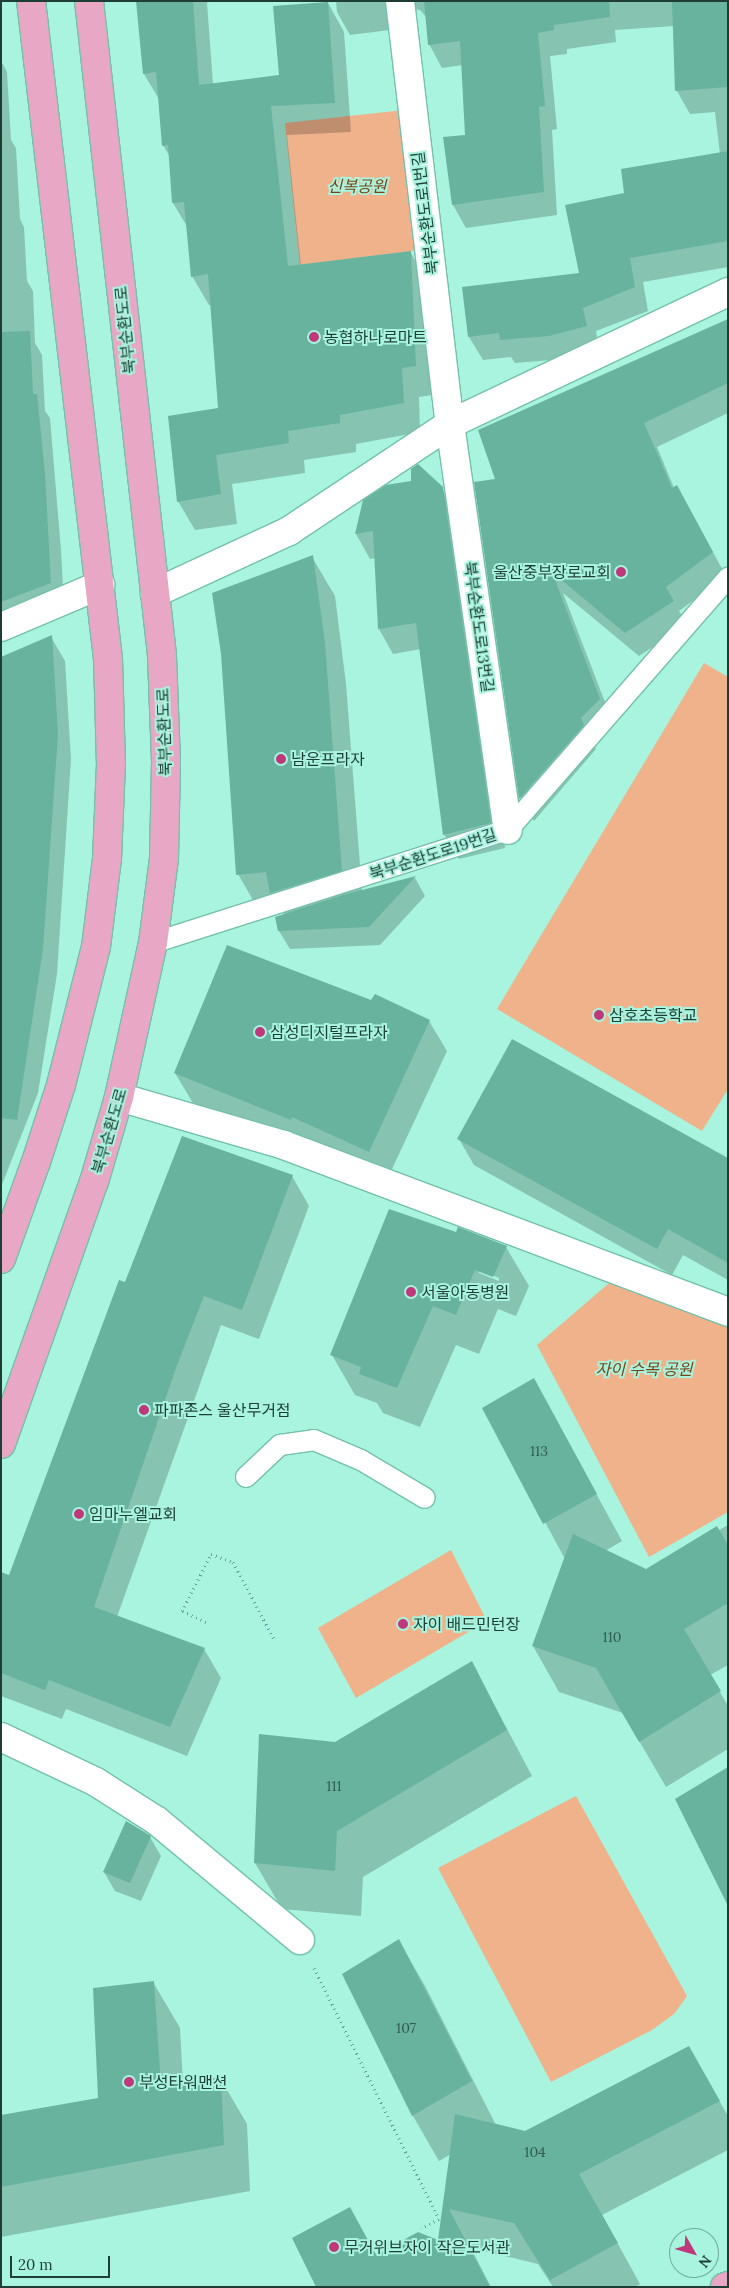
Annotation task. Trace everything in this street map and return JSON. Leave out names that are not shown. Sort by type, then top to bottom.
[{"type":"main road","name":"북부순환도로","points":[[1,1444],[94,1182],[119,1096],[153,943],[164,858],[166,761],[162,655],[89,1]]},
{"type":"main road","points":[[1,1259],[61,1085],[96,947],[107,859],[111,765],[108,659],[100,585],[29,8]]},
{"type":"street","name":"북부순환도로1번길","points":[[400,1],[450,424]]},
{"type":"street","points":[[155,593],[289,531],[450,424],[728,292]]},
{"type":"street","name":"북부순환도로13번길","points":[[450,424],[508,830]]},
{"type":"street","points":[[1,627],[100,585]]},
{"type":"street","points":[[119,1096],[284,1145],[728,1312]]},
{"type":"street","points":[[1,1737],[96,1782],[157,1820],[300,1940]]},
{"type":"lane","name":"북부순환도로19번길","points":[[153,943],[508,830],[728,578]]},
{"type":"lane","points":[[246,1477],[280,1445],[314,1440],[360,1460],[425,1498]]},
{"type":"path","points":[[206,1622],[182,1610],[210,1554],[233,1562],[274,1640]]},
{"type":"path","points":[[300,1940],[439,2219],[422,2228]]},
{"type":"green space","name":"신복공원","points":[[413,109],[429,249],[300,265],[285,123]]},
{"type":"green space","points":[[704,663],[728,677],[728,1089],[702,1131],[497,1009]]},
{"type":"green space","name":"자이 수목 공원","points":[[622,1272],[728,1312],[728,1512],[649,1557],[537,1345]]},
{"type":"green space","name":"자이 배드민턴장","points":[[451,1550],[487,1621],[356,1698],[318,1628]]},
{"type":"green space","points":[[576,1796],[687,1996],[674,2014],[652,2030],[551,2082],[438,1868]]},
{"type":"building","points":[[136,1],[193,1],[199,85],[279,75],[273,6],[328,2],[335,103],[271,106],[288,266],[411,251],[416,366],[402,368],[404,403],[340,415],[340,423],[288,431],[289,443],[216,455],[221,494],[177,502],[168,416],[218,408],[208,274],[191,277],[184,202],[172,203],[168,145],[162,146],[156,72],[143,74]]},
{"type":"building","points":[[424,1],[609,1],[610,17],[554,25],[554,30],[538,33],[545,106],[539,107],[544,192],[452,205],[443,137],[465,135],[460,41],[428,45]]},
{"type":"building","points":[[672,1],[728,1],[728,87],[675,91]]},
{"type":"building","points":[[728,151],[728,241],[630,258],[635,287],[583,308],[587,326],[549,336],[500,340],[499,333],[468,337],[462,287],[579,273],[565,205],[624,193],[621,169]]},
{"type":"building","points":[[728,319],[728,383],[644,423],[672,488],[677,485],[713,552],[666,587],[674,601],[625,633],[552,572],[600,699],[581,718],[584,725],[519,799],[474,482],[495,479],[478,430]]},
{"type":"building","points":[[30,331],[33,394],[37,394],[45,474],[51,583],[1,602],[1,332]]},
{"type":"building","points":[[418,464],[443,487],[491,823],[443,835],[416,623],[378,629],[373,531],[355,534],[363,500],[386,485],[411,481],[411,469]]},
{"type":"building","name":"남운프라자","points":[[313,555],[325,643],[342,871],[270,893],[266,872],[236,875],[221,654],[212,593]]},
{"type":"building","points":[[52,635],[58,734],[43,949],[17,1120],[1,1118],[1,657]]},
{"type":"building","points":[[416,876],[369,927],[278,931],[275,917],[343,895]]},
{"type":"building","points":[[227,945],[371,1000],[375,994],[430,1020],[369,1152],[292,1117],[291,1120],[174,1073]]},
{"type":"building","points":[[512,1039],[728,1158],[728,1263],[668,1229],[657,1249],[457,1139]]},
{"type":"building","points":[[182,1136],[293,1175],[242,1310],[204,1296],[176,1368],[94,1607],[205,1648],[170,1727],[49,1680],[45,1690],[1,1673],[1,1572],[9,1575],[119,1280],[125,1282]]},
{"type":"building","name":"서울아동병원","points":[[389,1209],[456,1232],[458,1227],[507,1246],[493,1277],[475,1270],[456,1315],[433,1306],[397,1388],[359,1374],[361,1367],[330,1355]]},
{"type":"building","points":[[534,1378],[597,1494],[543,1524],[482,1408]]},
{"type":"building","points":[[717,1526],[728,1545],[728,1603],[684,1629],[721,1691],[639,1742],[596,1668],[532,1646],[573,1534],[646,1569]]},
{"type":"building","points":[[472,1661],[507,1730],[337,1831],[335,1871],[254,1863],[259,1734],[335,1742]]},
{"type":"building","points":[[728,1767],[728,1906],[675,1799]]},
{"type":"building","points":[[126,1821],[151,1836],[130,1883],[103,1872]]},
{"type":"building","points":[[399,1939],[472,2081],[412,2116],[342,1974]]},
{"type":"building","name":"부성타워맨션","points":[[154,1981],[161,2086],[221,2077],[224,2145],[1,2187],[1,2115],[98,2098],[93,1988]]},
{"type":"building","points":[[689,2046],[720,2101],[579,2174],[618,2243],[550,2280],[514,2223],[449,2209],[490,2287],[316,2287],[292,2238],[350,2207],[376,2255],[418,2232],[438,2240],[455,2114],[525,2131]]},
{"type":"place","name":"농협하나로마트","points":[[314,337]]},
{"type":"place","name":"울산중부장로교회","points":[[621,572]]},
{"type":"place","name":"남운프라자","points":[[281,759]]},
{"type":"place","name":"삼호초등학교","points":[[599,1015]]},
{"type":"place","name":"삼성디지털프라자","points":[[260,1032]]},
{"type":"place","name":"서울아동병원","points":[[411,1292]]},
{"type":"place","name":"파파존스 울산무거점","points":[[144,1410]]},
{"type":"place","name":"임마누엘교회","points":[[79,1514]]},
{"type":"place","name":"자이 배드민턴장","points":[[403,1624]]},
{"type":"place","name":"부성타워맨션","points":[[129,2082]]},
{"type":"place","name":"무거위브자이 작은도서관","points":[[334,2247]]}]
